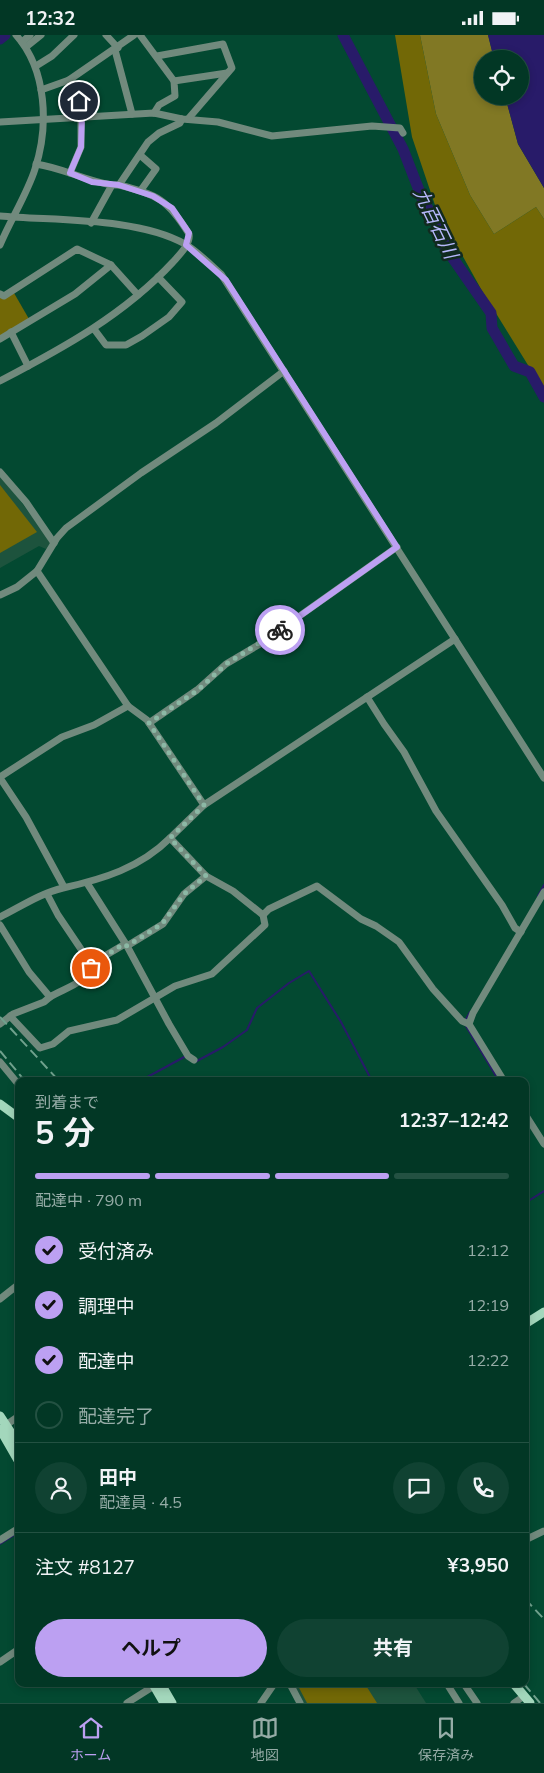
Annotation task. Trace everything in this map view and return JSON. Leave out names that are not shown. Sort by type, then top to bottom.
[{"type":"main road","points":[[0,1103],[15,1115]]},
{"type":"main road","points":[[529,1321],[544,1312]]},
{"type":"main road","points":[[0,1416],[15,1453]]},
{"type":"main road","points":[[3,1427],[15,1440]]},
{"type":"main road","points":[[157,1687],[164,1703]]},
{"type":"main road","points":[[159,1687],[172,1703]]},
{"type":"main road","points":[[517,1687],[527,1699]]},
{"type":"street","points":[[21,41],[30,35]]},
{"type":"street","points":[[21,41],[41,35]]},
{"type":"street","points":[[36,66],[52,56],[74,35]]},
{"type":"street","points":[[106,35],[116,49],[132,114]]},
{"type":"street","points":[[41,91],[69,80],[134,35]]},
{"type":"street","points":[[140,35],[174,81],[175,96],[159,105],[154,113]]},
{"type":"street","points":[[91,223],[115,185],[153,137],[185,119],[232,68],[223,44],[222,35]]},
{"type":"street","points":[[0,245],[36,164],[44,131],[41,91],[36,66],[21,41]]},
{"type":"street","points":[[157,56],[223,44]]},
{"type":"street","points":[[174,81],[227,73]]},
{"type":"street","points":[[69,80],[79,101],[83,116],[81,147],[70,173]]},
{"type":"street","points":[[0,122],[154,113],[185,119],[218,122],[272,136],[372,126],[402,131]]},
{"type":"street","points":[[140,155],[156,169],[141,190]]},
{"type":"street","points":[[0,381],[94,329],[138,295],[158,277],[186,245],[189,233],[172,208],[141,190],[92,182],[57,167],[36,164]]},
{"type":"street","points":[[0,216],[91,223],[145,230],[186,245],[226,280],[544,778]]},
{"type":"street","points":[[0,294],[4,295],[77,249],[111,265],[138,295]]},
{"type":"street","points":[[0,339],[75,294],[111,265]]},
{"type":"street","points":[[94,329],[106,345],[126,345],[169,317],[182,302],[158,277]]},
{"type":"street","points":[[11,333],[28,366]]},
{"type":"street","points":[[0,595],[17,587],[37,571],[54,543],[71,524],[141,473],[216,423],[284,371]]},
{"type":"street","points":[[0,472],[26,502],[54,543]]},
{"type":"street","points":[[149,723],[198,690],[226,664],[260,644],[397,547]]},
{"type":"street","points":[[37,571],[128,706],[149,723],[204,805]]},
{"type":"street","points":[[0,917],[64,887],[87,883],[128,868],[170,838],[204,805],[455,639]]},
{"type":"street","points":[[367,697],[404,752],[436,811],[502,905],[514,928],[521,932]]},
{"type":"street","points":[[64,887],[35,832],[0,777],[62,737],[94,725],[128,706]]},
{"type":"street","points":[[10,1016],[40,1048],[53,1043],[74,1029],[116,1020],[175,986],[218,971],[235,952],[265,925],[263,915],[233,891],[206,876],[170,838]]},
{"type":"street","points":[[0,1024],[10,1016],[44,1003],[50,997],[84,979],[90,972],[92,964],[162,924],[184,894],[206,876]]},
{"type":"street","points":[[87,883],[126,945],[188,1056],[194,1060]]},
{"type":"street","points":[[263,915],[277,905],[317,886],[361,919],[376,926],[399,943],[433,989],[462,1021],[469,1024],[502,1077]]},
{"type":"street","points":[[469,1024],[473,1013],[544,892]]},
{"type":"street","points":[[47,894],[58,915],[92,964]]},
{"type":"street","points":[[0,925],[29,972],[50,997]]},
{"type":"street","points":[[0,1062],[15,1080]]},
{"type":"street","points":[[529,1120],[544,1144]]},
{"type":"street","points":[[0,1299],[15,1287]]},
{"type":"street","points":[[3,1427],[15,1418]]},
{"type":"street","points":[[0,1540],[15,1531]]},
{"type":"street","points":[[529,1538],[544,1531]]},
{"type":"street","points":[[0,1662],[15,1652]]},
{"type":"street","points":[[127,1703],[151,1687]]},
{"type":"street","points":[[261,1703],[272,1687]]},
{"type":"street","points":[[292,1687],[300,1703]]},
{"type":"street","points":[[449,1687],[459,1703]]},
{"type":"street","points":[[466,1687],[477,1703]]},
{"type":"street","points":[[514,1703],[527,1699]]},
{"type":"shaded area","points":[[395,35],[420,35],[436,114],[470,195],[494,234],[536,207],[544,219],[544,391],[481,289],[436,208],[412,137]]},
{"type":"shaded area","points":[[420,35],[488,35],[492,50],[474,50],[474,105],[507,105],[518,144],[544,188],[544,219],[536,207],[494,234],[470,195],[436,114]]},
{"type":"shaded area","points":[[488,35],[544,35],[544,188],[518,144],[507,105],[529,105],[529,50],[492,50]]},
{"type":"shaded area","points":[[14,293],[29,319],[0,336],[0,298]]},
{"type":"shaded area","points":[[0,474],[51,542],[46,549],[39,546],[0,568]]},
{"type":"shaded area","points":[[0,485],[37,532],[0,553]]},
{"type":"shaded area","points":[[293,1687],[416,1687],[426,1703],[301,1703]]},
{"type":"shaded area","points":[[299,1687],[367,1687],[377,1703],[307,1703]]},
{"type":"waterway","points":[[0,39],[5,35]]},
{"type":"waterway","name":"九百石川","points":[[343,35],[403,149],[422,198],[443,236],[445,247],[491,313],[492,328],[514,366],[530,372],[544,397]]},
{"type":"waterway","points":[[538,896],[544,885]]},
{"type":"waterway","points":[[195,1062],[223,1047],[247,1030],[257,1008],[289,983],[309,971],[341,1022],[370,1077]]},
{"type":"waterway","points":[[465,1021],[470,1012]]},
{"type":"waterway","points":[[466,1026],[497,1077]]},
{"type":"waterway","points":[[147,1077],[186,1056]]},
{"type":"waterway","points":[[529,1200],[544,1191]]},
{"type":"waterway","points":[[0,1544],[15,1535]]},
{"type":"railway","points":[[0,1017],[55,1077]]},
{"type":"railway","points":[[0,1051],[22,1077]]},
{"type":"railway","points":[[529,1603],[544,1619]]},
{"type":"railway","points":[[527,1687],[540,1703]]},
{"type":"way so far","points":[[91,968],[92,964],[124,944],[127,946],[160,926],[168,918],[184,894],[206,876],[170,838],[204,805],[149,723],[198,690],[226,664],[280,630]]},
{"type":"route","points":[[79,101],[84,116],[82,116],[80,155],[70,173],[92,182],[141,190],[172,208],[189,233],[190,237],[186,245],[212,265],[226,280],[397,547],[280,630]]}]
